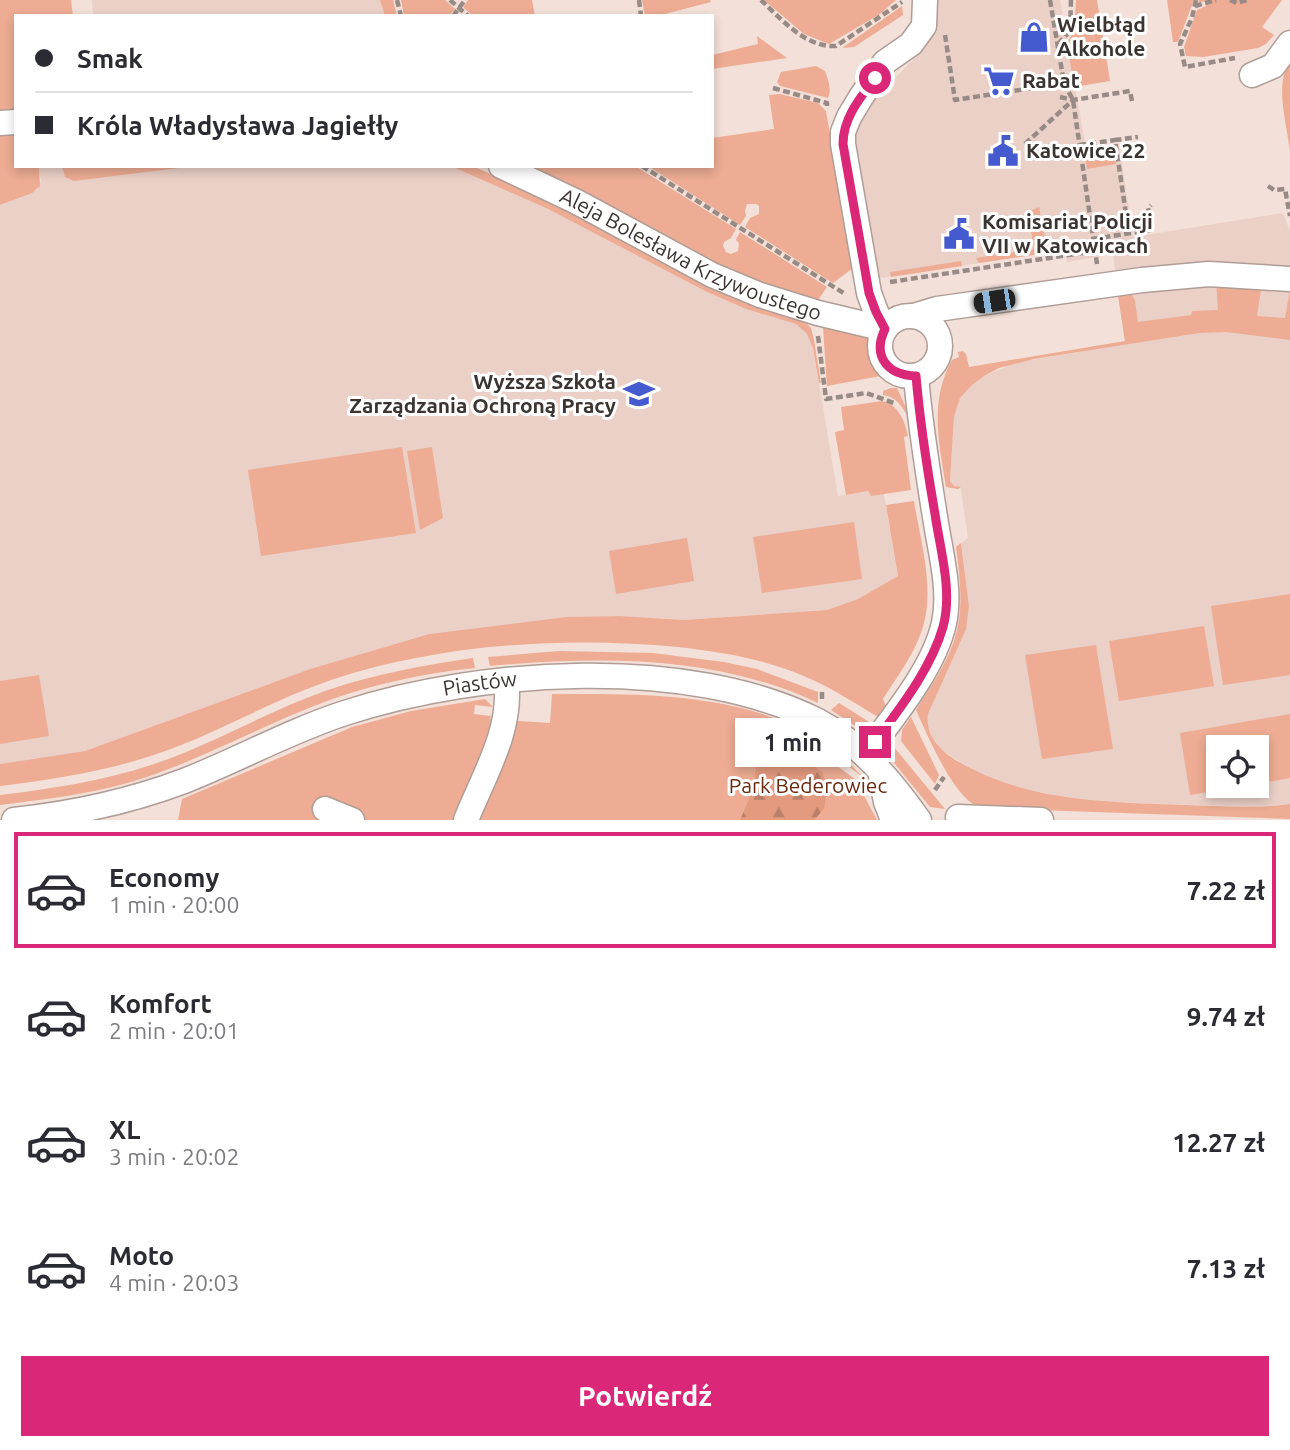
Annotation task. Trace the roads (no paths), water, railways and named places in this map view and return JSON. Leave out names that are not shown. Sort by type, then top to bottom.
[{"type":"street","points":[[925,0],[924,26],[911,44],[885,62],[855,107],[843,132],[863,282],[880,321],[879,347],[887,366],[903,375],[916,376],[934,364],[939,356],[940,341],[953,321],[980,304]]},
{"type":"street","points":[[1249,65],[1273,66],[1290,43]]},
{"type":"street","name":"Aleja Bolesława Krzywoustego","points":[[505,168],[577,202],[712,275],[760,295],[816,313],[847,319],[880,321]]},
{"type":"street","points":[[880,321],[914,316],[937,309],[1105,285],[1209,274],[1290,279]]},
{"type":"street","points":[[914,316],[931,324],[940,341]]},
{"type":"street","points":[[893,820],[873,763],[925,667],[944,626],[946,611],[944,576],[920,422],[916,376]]},
{"type":"street","name":"Piastów","points":[[14,820],[146,794],[346,712],[453,687],[506,681],[626,678],[678,682],[746,693],[783,705],[819,722],[873,763],[919,820]]},
{"type":"street","points":[[466,820],[500,737],[508,701],[506,681]]},
{"type":"street","points":[[325,808],[352,820]]},
{"type":"street","points":[[958,817],[1041,820]]},
{"type":"place","name":"Wielbłąd Alkohole","points":[[1034,37]]},
{"type":"place","name":"Rabat","points":[[999,81]]},
{"type":"place","name":"Katowice 22","points":[[1003,151]]},
{"type":"place","name":"Komisariat Policji VII w Katowicach","points":[[959,234]]},
{"type":"place","name":"Wyższa Szkoła Zarządzania Ochroną Pracy","points":[[639,394]]},
{"type":"park label","name":"Park Bederowiec","points":[[808,786]]}]
